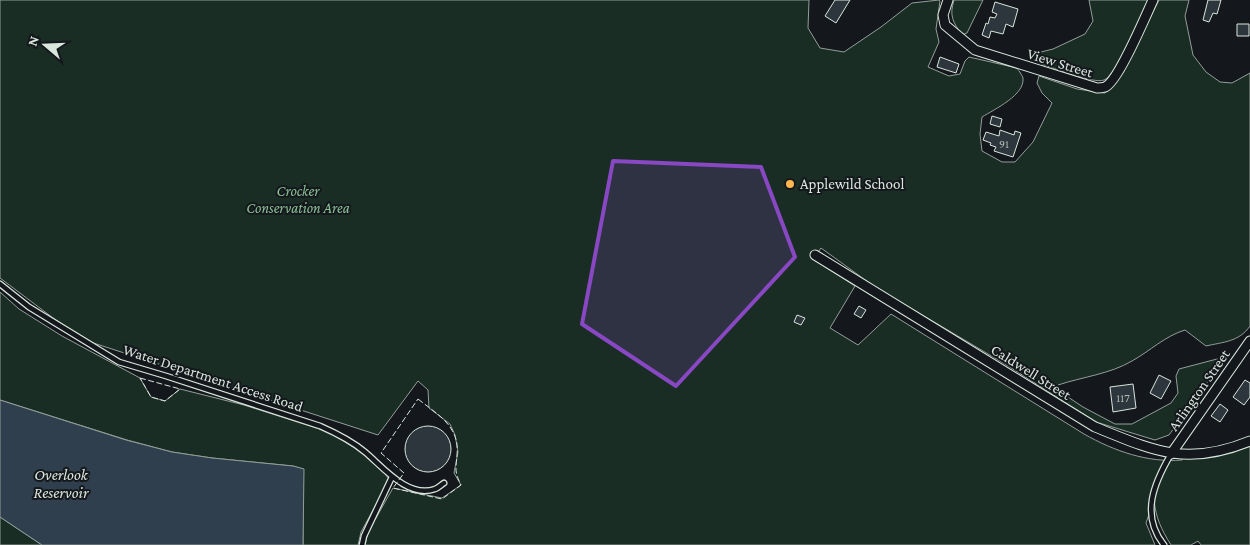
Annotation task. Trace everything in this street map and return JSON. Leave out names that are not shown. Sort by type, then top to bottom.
[{"type":"street","name":"View Street","points":[[948,0],[943,15],[943,22],[975,50],[1097,88],[1105,87],[1110,83],[1122,66],[1153,0]]},
{"type":"street","name":"Caldwell Street","points":[[815,255],[1095,427],[1141,446],[1171,454],[1202,455],[1220,452],[1250,441]]},
{"type":"street","name":"Arlington Street","points":[[1171,454],[1250,341]]},
{"type":"lane","name":"Water Department Access Road","points":[[0,284],[29,307],[119,362],[320,426],[341,436],[364,451],[402,484],[418,490],[434,490],[444,483]]},
{"type":"lane","points":[[1164,545],[1152,522],[1150,501],[1160,473],[1171,454]]},
{"type":"lane","points":[[362,545],[364,536],[392,477]]},
{"type":"highlighted area","points":[[613,161],[761,167],[795,257],[676,386],[582,324]]},
{"type":"green space","name":"Crocker Conservation Area","points":[[0,0],[809,0],[808,28],[820,48],[844,52],[912,3],[939,0],[936,29],[939,42],[928,67],[949,76],[960,74],[965,61],[969,57],[1017,68],[1023,77],[1022,84],[1014,96],[982,117],[980,134],[982,151],[1002,162],[1015,162],[1033,142],[1052,103],[1042,93],[1037,83],[1039,76],[1077,89],[1105,93],[1123,73],[1159,0],[1189,0],[1185,16],[1193,55],[1206,72],[1220,82],[1232,83],[1250,73],[1250,326],[1236,338],[1206,346],[1185,330],[1171,336],[1123,365],[1058,385],[1059,391],[1083,407],[1115,424],[1132,424],[1171,403],[1178,393],[1176,376],[1179,369],[1217,359],[1221,361],[1169,435],[1155,440],[1096,422],[1005,364],[875,287],[821,248],[813,259],[855,286],[830,328],[858,345],[891,314],[1084,434],[1107,446],[1144,458],[1182,460],[1183,455],[1250,441],[1250,545],[1201,545],[1198,541],[1191,545],[1171,545],[1164,534],[1154,500],[1146,523],[1155,545],[365,545],[368,532],[393,488],[442,498],[461,485],[454,473],[458,452],[455,435],[450,424],[429,408],[428,390],[418,381],[378,435],[81,339],[0,278]]},
{"type":"green space","points":[[954,0],[983,0],[967,33],[962,35],[953,19]]},
{"type":"green space","points":[[1089,0],[1149,0],[1115,68],[1109,76],[1099,81],[1083,78],[1041,64],[1034,60],[1033,54],[1053,49],[1085,34],[1093,21]]},
{"type":"green space","points":[[0,292],[19,309],[62,336],[140,378],[151,397],[165,401],[180,389],[244,405],[329,432],[363,453],[389,479],[361,532],[358,545],[303,545],[303,469],[293,466],[172,452],[127,440],[0,400]]},
{"type":"green space","points":[[0,517],[42,545],[0,545]]},
{"type":"water","name":"Overlook Reservoir","points":[[0,400],[126,440],[172,452],[293,466],[304,469],[303,545],[42,545],[0,517]]},
{"type":"building","points":[[835,0],[850,0],[836,23],[825,16]]},
{"type":"building","points":[[1208,0],[1221,0],[1217,14],[1213,13],[1209,22],[1203,20]]},
{"type":"building","points":[[995,2],[1018,9],[1013,27],[1006,24],[1003,34],[991,31],[989,38],[982,35],[990,17],[995,18],[997,14],[992,12]]},
{"type":"building","points":[[1237,24],[1249,24],[1249,36],[1237,36]]},
{"type":"building","points":[[940,57],[959,64],[956,73],[937,67]]},
{"type":"building","points":[[992,116],[1002,119],[1000,127],[990,124]]},
{"type":"building","points":[[1000,130],[1014,135],[1015,131],[1021,133],[1013,157],[994,151],[996,147],[983,140],[986,132],[999,136]]},
{"type":"building","points":[[859,306],[866,310],[861,318],[854,314]]},
{"type":"building","points":[[797,315],[805,318],[801,325],[794,322]]},
{"type":"building","points":[[1159,375],[1171,381],[1161,399],[1150,393]]},
{"type":"building","points":[[1245,380],[1250,383],[1250,397],[1244,405],[1233,397]]},
{"type":"building","points":[[1133,384],[1136,408],[1113,412],[1110,387]]},
{"type":"building","points":[[1220,404],[1228,410],[1220,422],[1211,416]]},
{"type":"building","points":[[428,426],[441,430],[447,436],[451,449],[447,462],[441,468],[428,472],[415,468],[409,462],[405,449],[409,436],[415,430]]},
{"type":"fence","points":[[140,378],[180,389],[165,401],[151,397],[140,378]]},
{"type":"fence","points":[[418,399],[440,416],[455,436],[457,445],[456,470],[461,485],[442,499],[393,488],[404,473],[381,453],[418,399]]},
{"type":"place","name":"Applewild School","points":[[790,184]]}]
